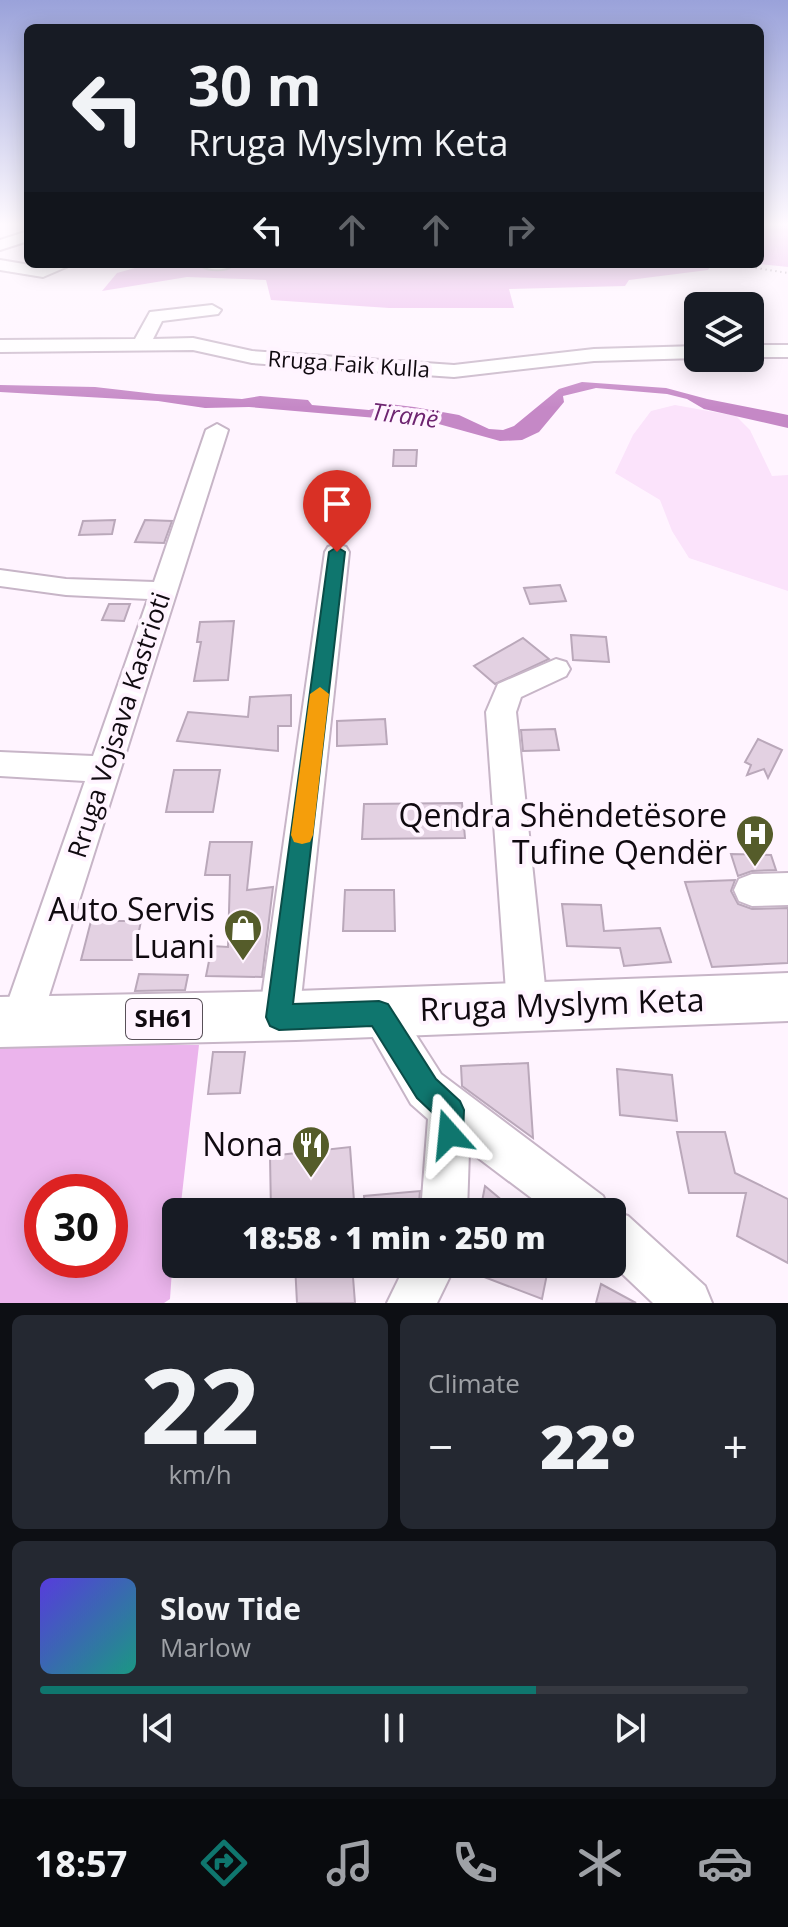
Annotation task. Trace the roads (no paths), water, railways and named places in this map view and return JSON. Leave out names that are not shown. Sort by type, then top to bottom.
[{"type":"main road","name":"Rruga Myslym Keta","points":[[11,1022],[279,1017],[788,997]]},
{"type":"street","points":[[141,344],[156,316],[212,310]]},
{"type":"street","name":"Rruga Faik Kulla","points":[[0,346],[193,344],[252,357],[454,371],[594,355],[684,352]]},
{"type":"street","points":[[764,351],[788,351]]},
{"type":"street","name":"Rruga Vojsava Kastrioti","points":[[11,1022],[103,769],[217,430]]},
{"type":"street","points":[[279,1017],[337,552]]},
{"type":"street","points":[[0,578],[66,587],[163,591]]},
{"type":"street","points":[[527,1005],[501,712],[508,691],[556,669]]},
{"type":"street","points":[[0,764],[103,769]]},
{"type":"street","points":[[752,890],[788,889]]},
{"type":"street","points":[[379,1013],[426,1089],[568,1198]]},
{"type":"street","points":[[445,1198],[450,1110]]},
{"type":"street","points":[[626,1245],[688,1303]]},
{"type":"street","points":[[411,1303],[424,1278]]},
{"type":"water","name":"Tiranë","points":[[582,382],[666,388],[788,415],[788,428],[704,409],[687,399],[667,394],[596,388],[563,396],[564,402],[539,432],[522,440],[500,441],[435,423],[249,407],[205,408],[158,401],[0,392],[0,385],[95,387],[156,394],[308,400],[312,405],[369,410],[389,404],[459,415],[489,429],[503,430],[514,426],[559,389]]},
{"type":"place","name":"Qendra Shëndetësore Tufine Qendër","points":[[755,868]]},
{"type":"place","name":"Auto Servis Luani","points":[[243,962]]},
{"type":"place","name":"Nona","points":[[311,1179]]}]
